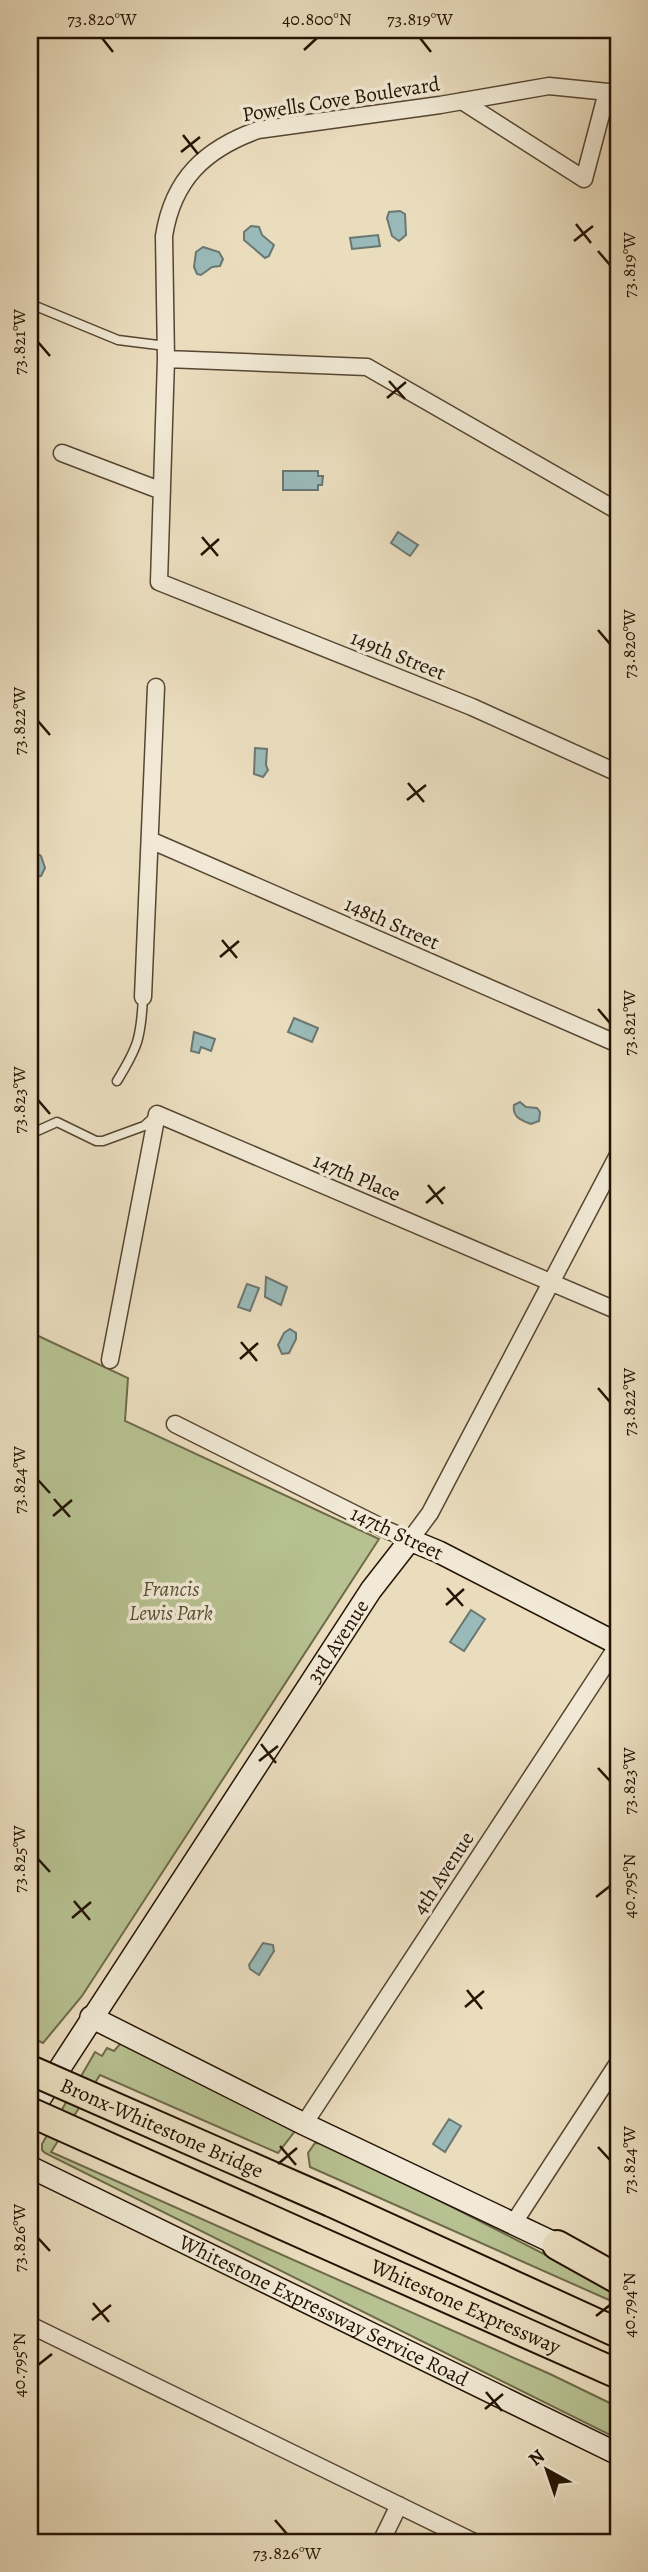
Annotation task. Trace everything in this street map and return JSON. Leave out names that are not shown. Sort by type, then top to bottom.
[{"type":"highway","name":"Bronx-Whitestone Bridge","points":[[30,2070],[331,2202]]},
{"type":"highway","name":"Bronx-Whitestone Bridge","points":[[30,2113],[314,2239]]},
{"type":"highway","name":"Whitestone Expressway","points":[[331,2202],[618,2333]]},
{"type":"highway","name":"Whitestone Expressway","points":[[314,2239],[618,2374]]},
{"type":"highway","points":[[558,2245],[618,2279]]},
{"type":"street","name":"Powells Cove Boulevard","points":[[159,582],[166,353],[164,236],[167,216],[187,176],[200,162],[237,137],[258,130],[550,86],[612,93]]},
{"type":"street","points":[[462,101],[584,179],[612,93]]},
{"type":"street","points":[[166,353],[367,367],[618,511]]},
{"type":"street","points":[[62,453],[162,491]]},
{"type":"street","name":"149th Street","points":[[159,582],[472,707],[618,774]]},
{"type":"street","points":[[144,997],[156,687]]},
{"type":"street","name":"148th Street","points":[[150,840],[618,1044]]},
{"type":"street","points":[[110,1360],[157,1114]]},
{"type":"street","name":"147th Place","points":[[157,1114],[618,1311]]},
{"type":"street","name":"3rd Avenue","points":[[30,2113],[371,1590],[430,1513],[618,1155]]},
{"type":"street","name":"147th Street","points":[[175,1424],[387,1531],[439,1552],[618,1645]]},
{"type":"street","name":"4th Avenue","points":[[304,2124],[618,1645]]},
{"type":"street","points":[[91,2017],[304,2124],[618,2271]]},
{"type":"street","points":[[513,2224],[618,2063]]},
{"type":"street","name":"Whitestone Expressway Service Road","points":[[30,2167],[618,2454]]},
{"type":"street","points":[[30,2325],[474,2542]]},
{"type":"street","points":[[381,2542],[399,2505]]},
{"type":"lane","points":[[33,305],[118,340],[166,353]]},
{"type":"lane","points":[[117,1081],[135,1052],[141,1032],[144,997]]},
{"type":"lane","points":[[37,1131],[57,1122],[96,1141],[103,1141],[144,1126],[157,1114]]},
{"type":"green space","name":"Francis Lewis Park","points":[[30,1332],[128,1378],[125,1421],[379,1539],[82,1996],[43,2043],[30,2037]]},
{"type":"green space","points":[[121,2043],[295,2131],[278,2153],[100,2075],[51,2152],[550,2374],[618,2407],[618,2439],[45,2153],[42,2144],[95,2052],[102,2056],[107,2048],[114,2051]]},
{"type":"green space","points":[[315,2143],[329,2144],[618,2292],[618,2304],[310,2167],[308,2153]]},
{"type":"water","points":[[400,211],[405,214],[406,235],[399,241],[392,236],[387,218],[389,212]]},
{"type":"water","points":[[251,226],[259,227],[262,235],[274,245],[269,256],[265,258],[244,240],[244,232]]},
{"type":"water","points":[[378,235],[380,246],[352,249],[350,238]]},
{"type":"water","points":[[203,247],[219,252],[223,259],[220,266],[212,267],[201,275],[197,274],[194,267],[196,252]]},
{"type":"water","points":[[283,471],[318,471],[318,476],[323,476],[322,485],[318,485],[318,490],[283,490]]},
{"type":"water","points":[[398,532],[418,545],[410,556],[391,543]]},
{"type":"water","points":[[255,748],[267,749],[268,770],[263,777],[254,774]]},
{"type":"water","points":[[30,852],[41,856],[45,868],[41,876],[30,875]]},
{"type":"water","points":[[294,1018],[318,1028],[312,1042],[288,1032]]},
{"type":"water","points":[[194,1032],[215,1039],[211,1051],[201,1047],[199,1053],[191,1051]]},
{"type":"water","points":[[520,1102],[526,1107],[537,1108],[540,1112],[539,1121],[531,1124],[518,1118],[514,1105]]},
{"type":"water","points":[[266,1277],[287,1287],[281,1305],[265,1297]]},
{"type":"water","points":[[247,1284],[259,1288],[250,1311],[238,1307]]},
{"type":"water","points":[[290,1329],[296,1333],[296,1339],[289,1353],[282,1354],[278,1345],[284,1333]]},
{"type":"water","points":[[471,1610],[485,1619],[464,1651],[450,1642]]},
{"type":"water","points":[[263,1943],[273,1945],[274,1951],[259,1975],[250,1969],[249,1965]]},
{"type":"water","points":[[449,2119],[461,2126],[445,2152],[433,2144]]}]
